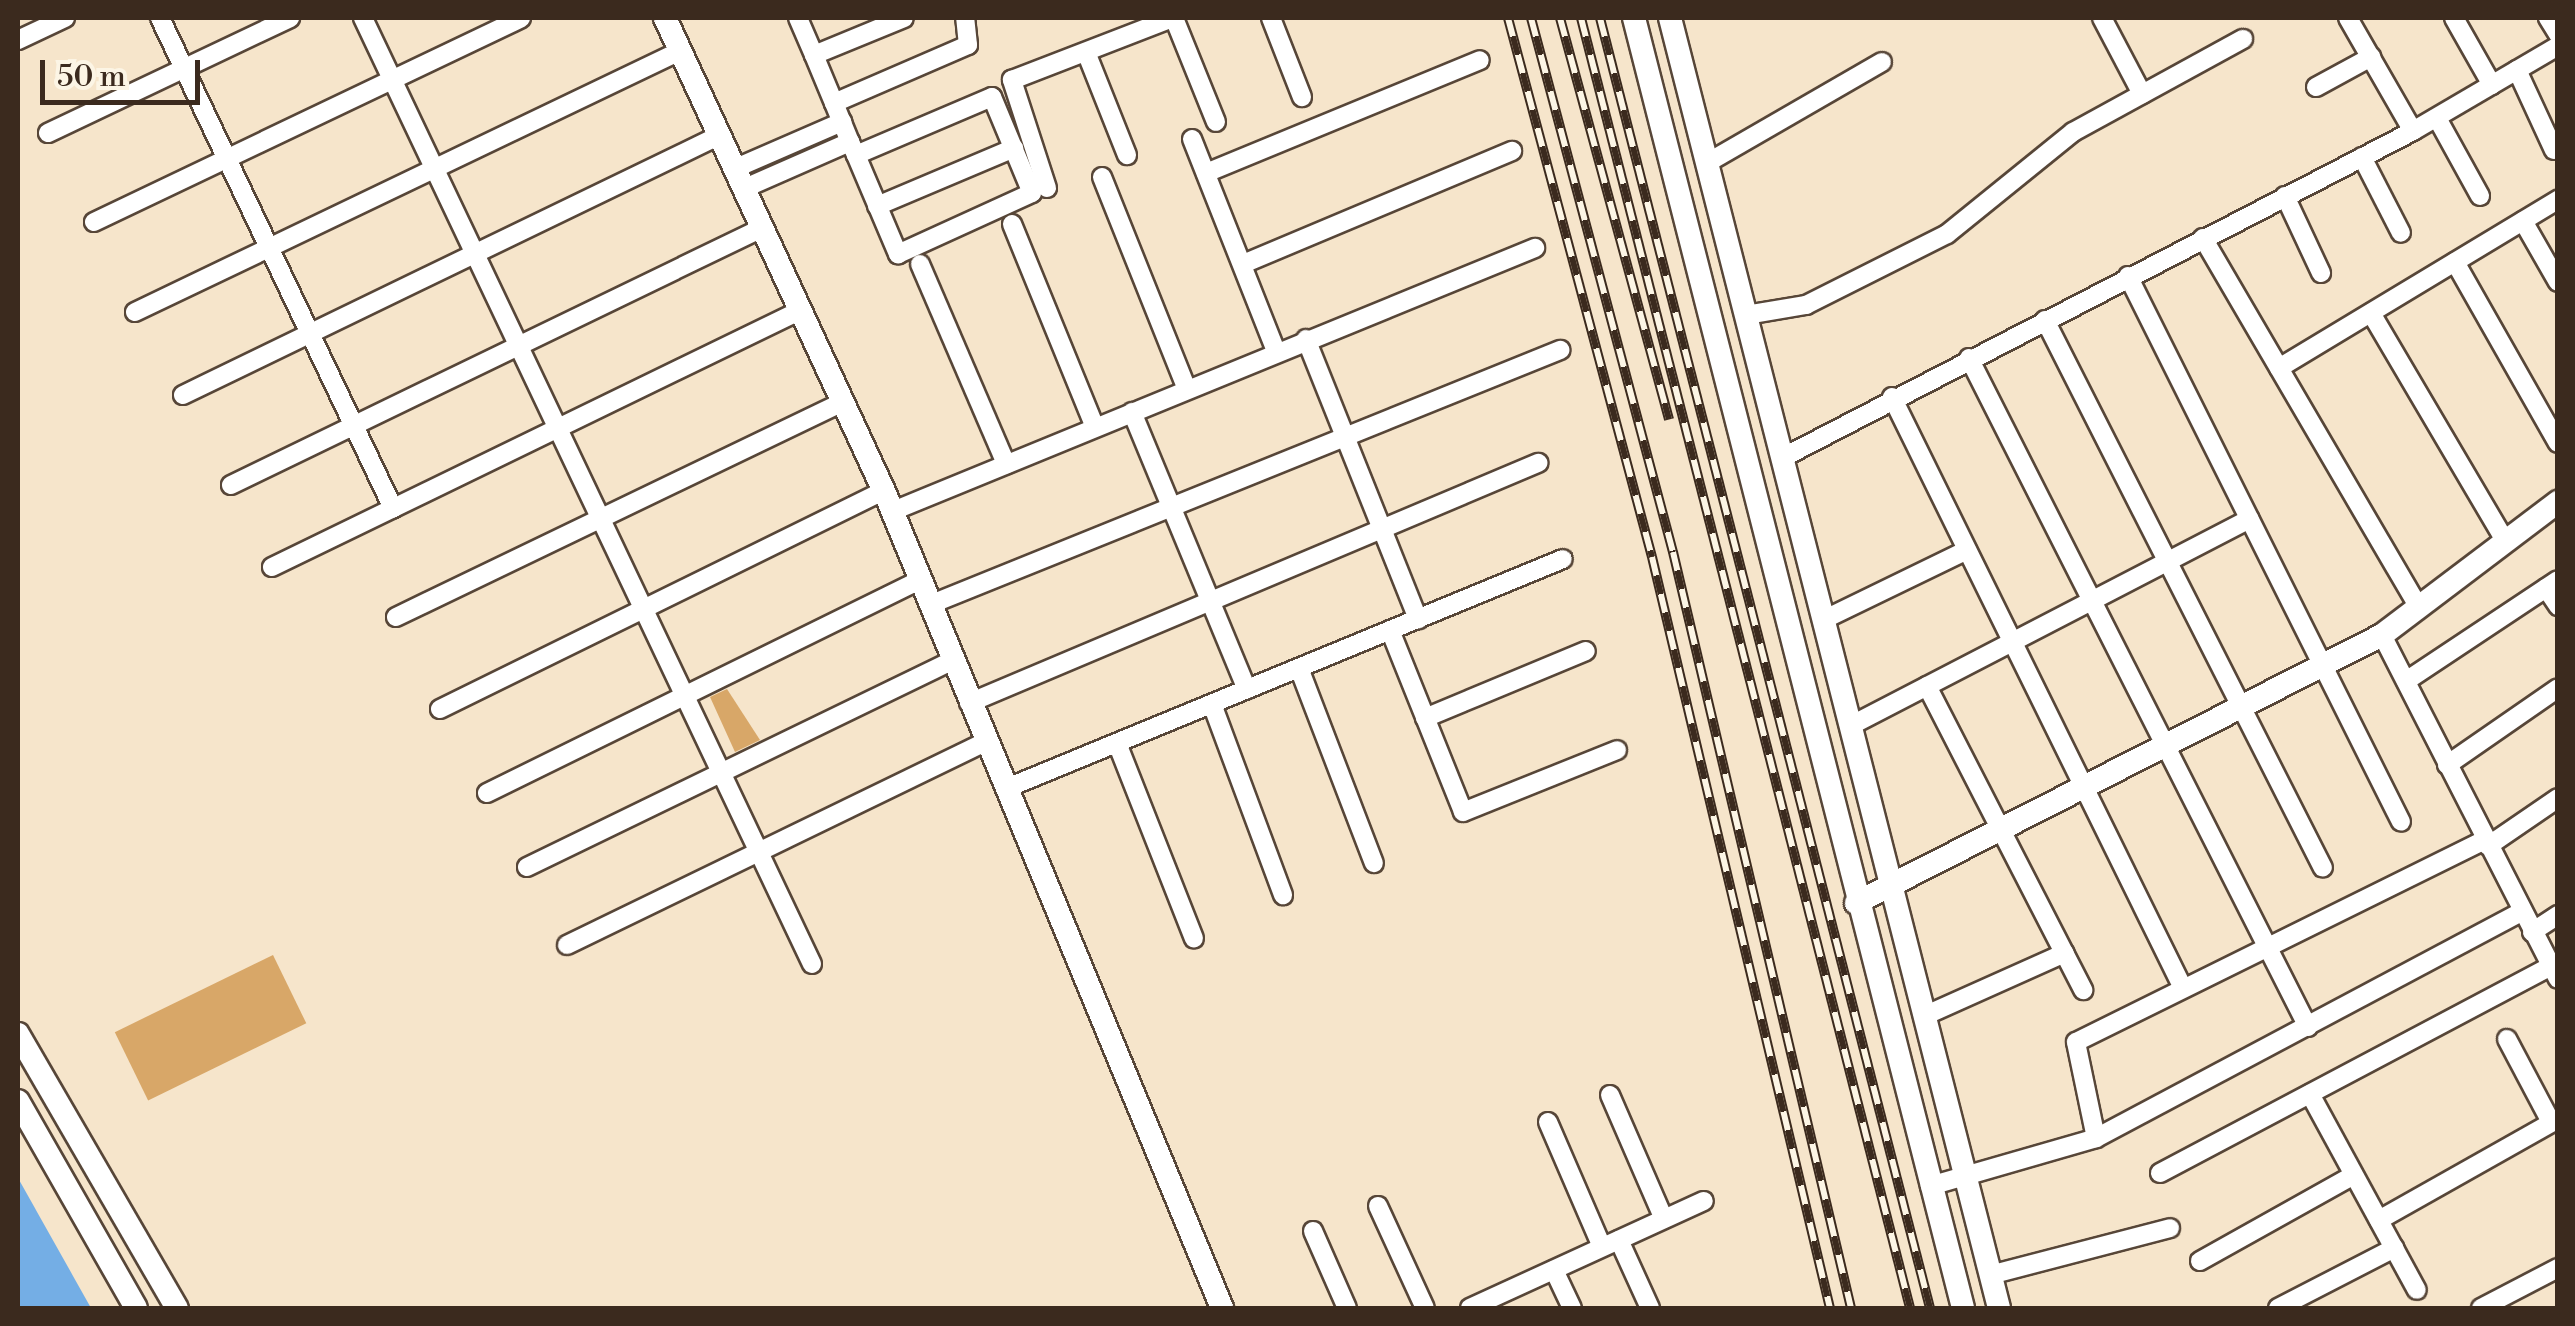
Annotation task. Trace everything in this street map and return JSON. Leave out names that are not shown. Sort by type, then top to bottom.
[{"type":"street","points":[[18,40],[65,18]]},
{"type":"street","points":[[160,18],[230,157],[393,508]]},
{"type":"street","points":[[48,134],[290,18]]},
{"type":"street","points":[[363,18],[812,964]]},
{"type":"street","points":[[94,222],[521,18]]},
{"type":"street","points":[[665,18],[888,501],[1222,1308]]},
{"type":"street","points":[[741,178],[853,148],[988,97],[1014,148],[1028,198],[898,254],[877,206],[853,148],[834,104],[814,55],[798,18]]},
{"type":"street","points":[[814,55],[904,18]]},
{"type":"street","points":[[834,104],[968,45],[965,18]]},
{"type":"street","points":[[1047,188],[1009,86],[1086,52],[1174,18],[1216,122]]},
{"type":"street","points":[[1271,18],[1302,97]]},
{"type":"street","points":[[1634,18],[1856,903],[1963,1308]]},
{"type":"street","points":[[1670,18],[1924,1016],[1962,1181],[1999,1308]]},
{"type":"street","points":[[2102,18],[2142,94]]},
{"type":"street","points":[[2348,18],[2413,131]]},
{"type":"street","points":[[2454,18],[2492,85]]},
{"type":"street","points":[[2548,18],[2558,34]]},
{"type":"street","points":[[1746,316],[1806,305],[1947,234],[2062,140],[2243,39]]},
{"type":"street","points":[[1782,458],[1892,396],[2413,131],[2558,46]]},
{"type":"street","points":[[135,312],[680,51]]},
{"type":"street","points":[[1086,52],[1127,155]]},
{"type":"street","points":[[2316,87],[2371,57]]},
{"type":"street","points":[[1206,173],[1480,60]]},
{"type":"street","points":[[1707,163],[1882,62]]},
{"type":"street","points":[[2516,70],[2554,150]]},
{"type":"street","points":[[1658,113],[1692,105]]},
{"type":"street","points":[[2437,118],[2480,196]]},
{"type":"street","points":[[741,178],[842,122]]},
{"type":"street","points":[[183,395],[720,135]]},
{"type":"street","points":[[1192,139],[1276,351]]},
{"type":"street","points":[[877,206],[1014,148]]},
{"type":"street","points":[[1243,264],[1512,151]]},
{"type":"street","points":[[2362,157],[2401,234]]},
{"type":"street","points":[[1102,177],[1187,389]]},
{"type":"street","points":[[2286,196],[2320,273]]},
{"type":"street","points":[[2279,368],[2558,200]]},
{"type":"street","points":[[2524,221],[2558,282]]},
{"type":"street","points":[[1012,224],[1095,427]]},
{"type":"street","points":[[231,485],[517,343],[764,228]]},
{"type":"street","points":[[2203,238],[2419,608]]},
{"type":"street","points":[[440,709],[644,609],[888,501],[1006,464],[1535,248]]},
{"type":"street","points":[[2454,262],[2558,443]]},
{"type":"street","points":[[920,264],[1006,464]]},
{"type":"street","points":[[2128,276],[2401,822]]},
{"type":"street","points":[[272,566],[800,310]]},
{"type":"street","points":[[2370,313],[2506,542]]},
{"type":"street","points":[[2045,320],[2324,868]]},
{"type":"street","points":[[1306,339],[1418,619]]},
{"type":"street","points":[[929,604],[1560,350]]},
{"type":"street","points":[[1969,358],[2308,1027]]},
{"type":"street","points":[[1892,396],[2183,988]]},
{"type":"street","points":[[396,617],[842,402]]},
{"type":"street","points":[[1132,412],[1247,689]]},
{"type":"street","points":[[969,703],[1538,463]]},
{"type":"street","points":[[1856,903],[1890,883],[2004,832],[2163,744],[2382,635],[2558,502]]},
{"type":"street","points":[[1850,726],[2250,520]]},
{"type":"street","points":[[1823,620],[1967,550]]},
{"type":"street","points":[[1006,788],[1563,559]]},
{"type":"street","points":[[487,792],[920,580]]},
{"type":"street","points":[[2406,681],[2552,584],[2558,606]]},
{"type":"street","points":[[1390,630],[1424,718],[1469,813],[1617,750]]},
{"type":"street","points":[[2160,1174],[2555,972],[2382,635]]},
{"type":"street","points":[[1424,718],[1586,652]]},
{"type":"street","points":[[526,867],[954,660]]},
{"type":"street","points":[[1299,668],[1374,863]]},
{"type":"street","points":[[1926,686],[2083,990]]},
{"type":"street","points":[[2447,764],[2558,688]]},
{"type":"street","points":[[1212,704],[1283,895]]},
{"type":"street","points":[[568,945],[762,858],[987,741]]},
{"type":"street","points":[[1117,743],[1194,938]]},
{"type":"street","points":[[2096,1138],[2076,1042],[2486,843],[2558,798]]},
{"type":"street","points":[[1930,1186],[1962,1181],[2096,1138],[2521,912]]},
{"type":"street","points":[[2532,932],[2558,915]]},
{"type":"street","points":[[1924,1016],[2064,953]]},
{"type":"street","points":[[18,1034],[177,1308]]},
{"type":"street","points":[[2379,1220],[2554,1120],[2507,1039]]},
{"type":"street","points":[[2310,1094],[2417,1290]]},
{"type":"street","points":[[1610,1096],[1664,1219]]},
{"type":"street","points":[[18,1100],[136,1308]]},
{"type":"street","points":[[1548,1122],[1610,1244],[1650,1308]]},
{"type":"street","points":[[2200,1261],[2354,1175]]},
{"type":"street","points":[[1470,1308],[1496,1303],[1554,1270],[1704,1202]]},
{"type":"street","points":[[1378,1206],[1425,1308]]},
{"type":"street","points":[[1990,1274],[2170,1228]]},
{"type":"street","points":[[1314,1232],[1348,1308]]},
{"type":"street","points":[[2278,1308],[2394,1248]]},
{"type":"street","points":[[2481,1308],[2558,1268]]},
{"type":"street","points":[[1554,1270],[1572,1308]]},
{"type":"water","points":[[18,1178],[91,1308],[18,1308]]},
{"type":"building","points":[[727,689],[760,740],[735,752],[710,697]]},
{"type":"building","points":[[273,955],[306,1023],[148,1100],[115,1032]]},
{"type":"railway","points":[[1508,18],[1652,557],[1830,1308]]},
{"type":"railway","points":[[1531,18],[1673,552],[1851,1308]]},
{"type":"railway","points":[[1560,18],[1669,419]]},
{"type":"railway","points":[[1581,18],[1910,1308]]},
{"type":"railway","points":[[1600,18],[1930,1308]]}]
